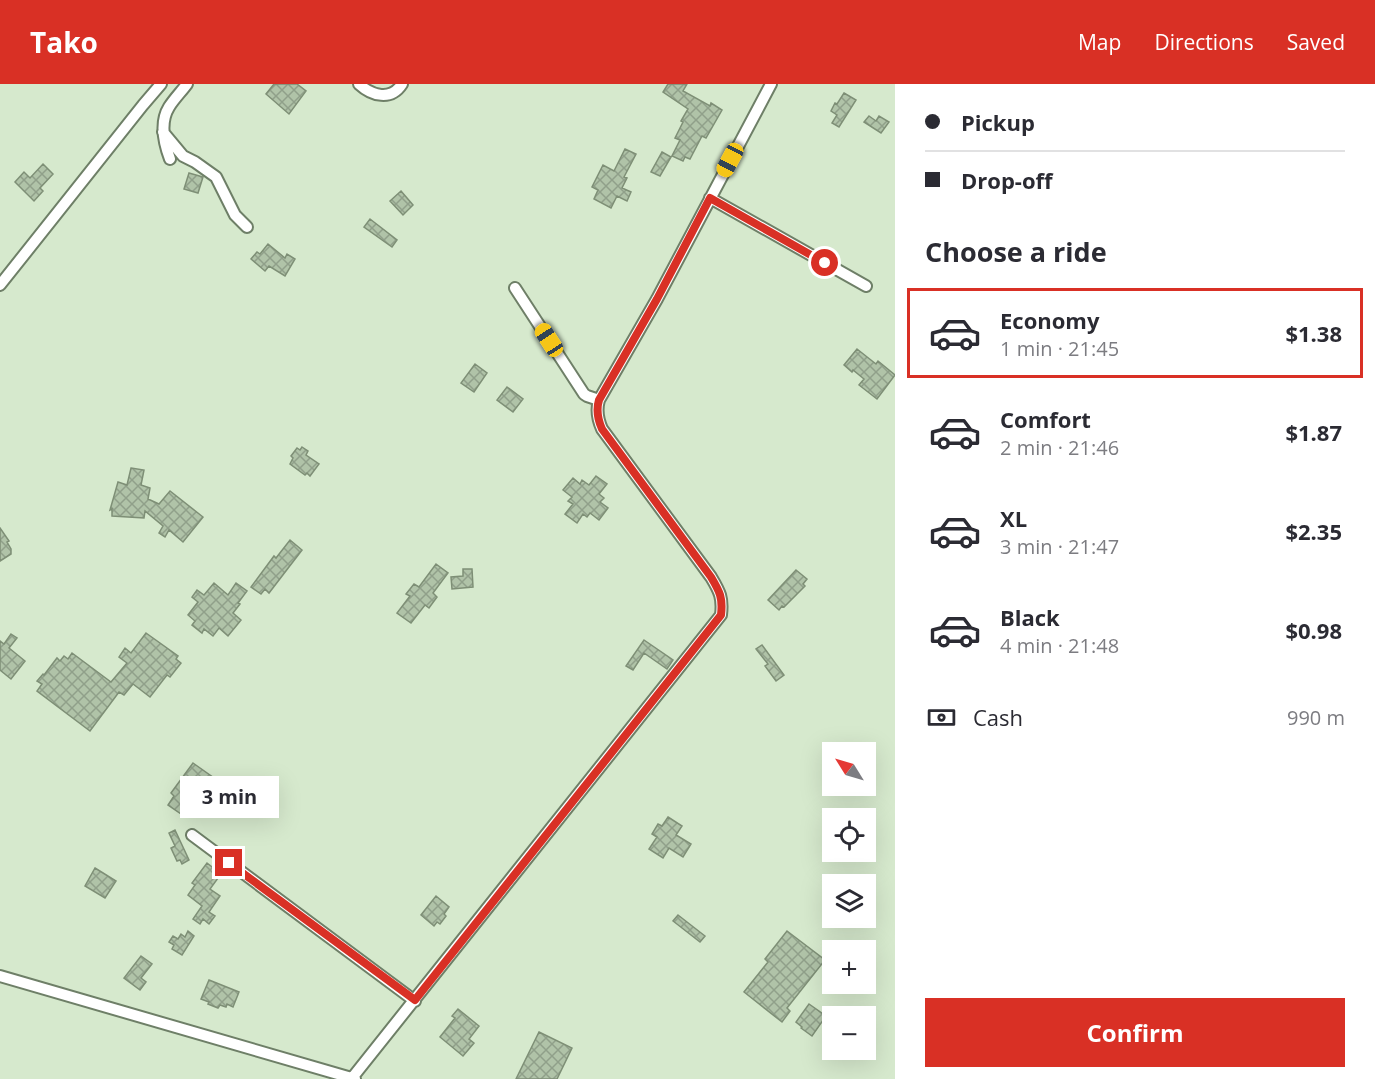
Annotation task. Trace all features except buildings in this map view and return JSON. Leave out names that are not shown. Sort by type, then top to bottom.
[{"type":"street","points":[[0,285],[161,84]]},
{"type":"street","points":[[170,159],[163,132],[165,119],[168,108],[187,84]]},
{"type":"street","points":[[360,84],[372,93],[381,95],[398,90],[402,84]]},
{"type":"street","points":[[0,976],[353,1078],[721,615],[723,603],[720,592],[711,577],[602,429],[597,411],[599,400],[657,299],[771,84]]},
{"type":"street","points":[[163,132],[183,156],[216,177],[235,215],[247,227]]},
{"type":"street","points":[[710,198],[866,286]]},
{"type":"street","points":[[515,288],[584,394],[599,400]]},
{"type":"street","points":[[192,835],[415,1000]]},
{"type":"route","points":[[229,863],[415,1000],[721,615],[723,603],[720,592],[711,577],[602,429],[597,411],[599,400],[657,299],[710,198],[825,263]]}]
